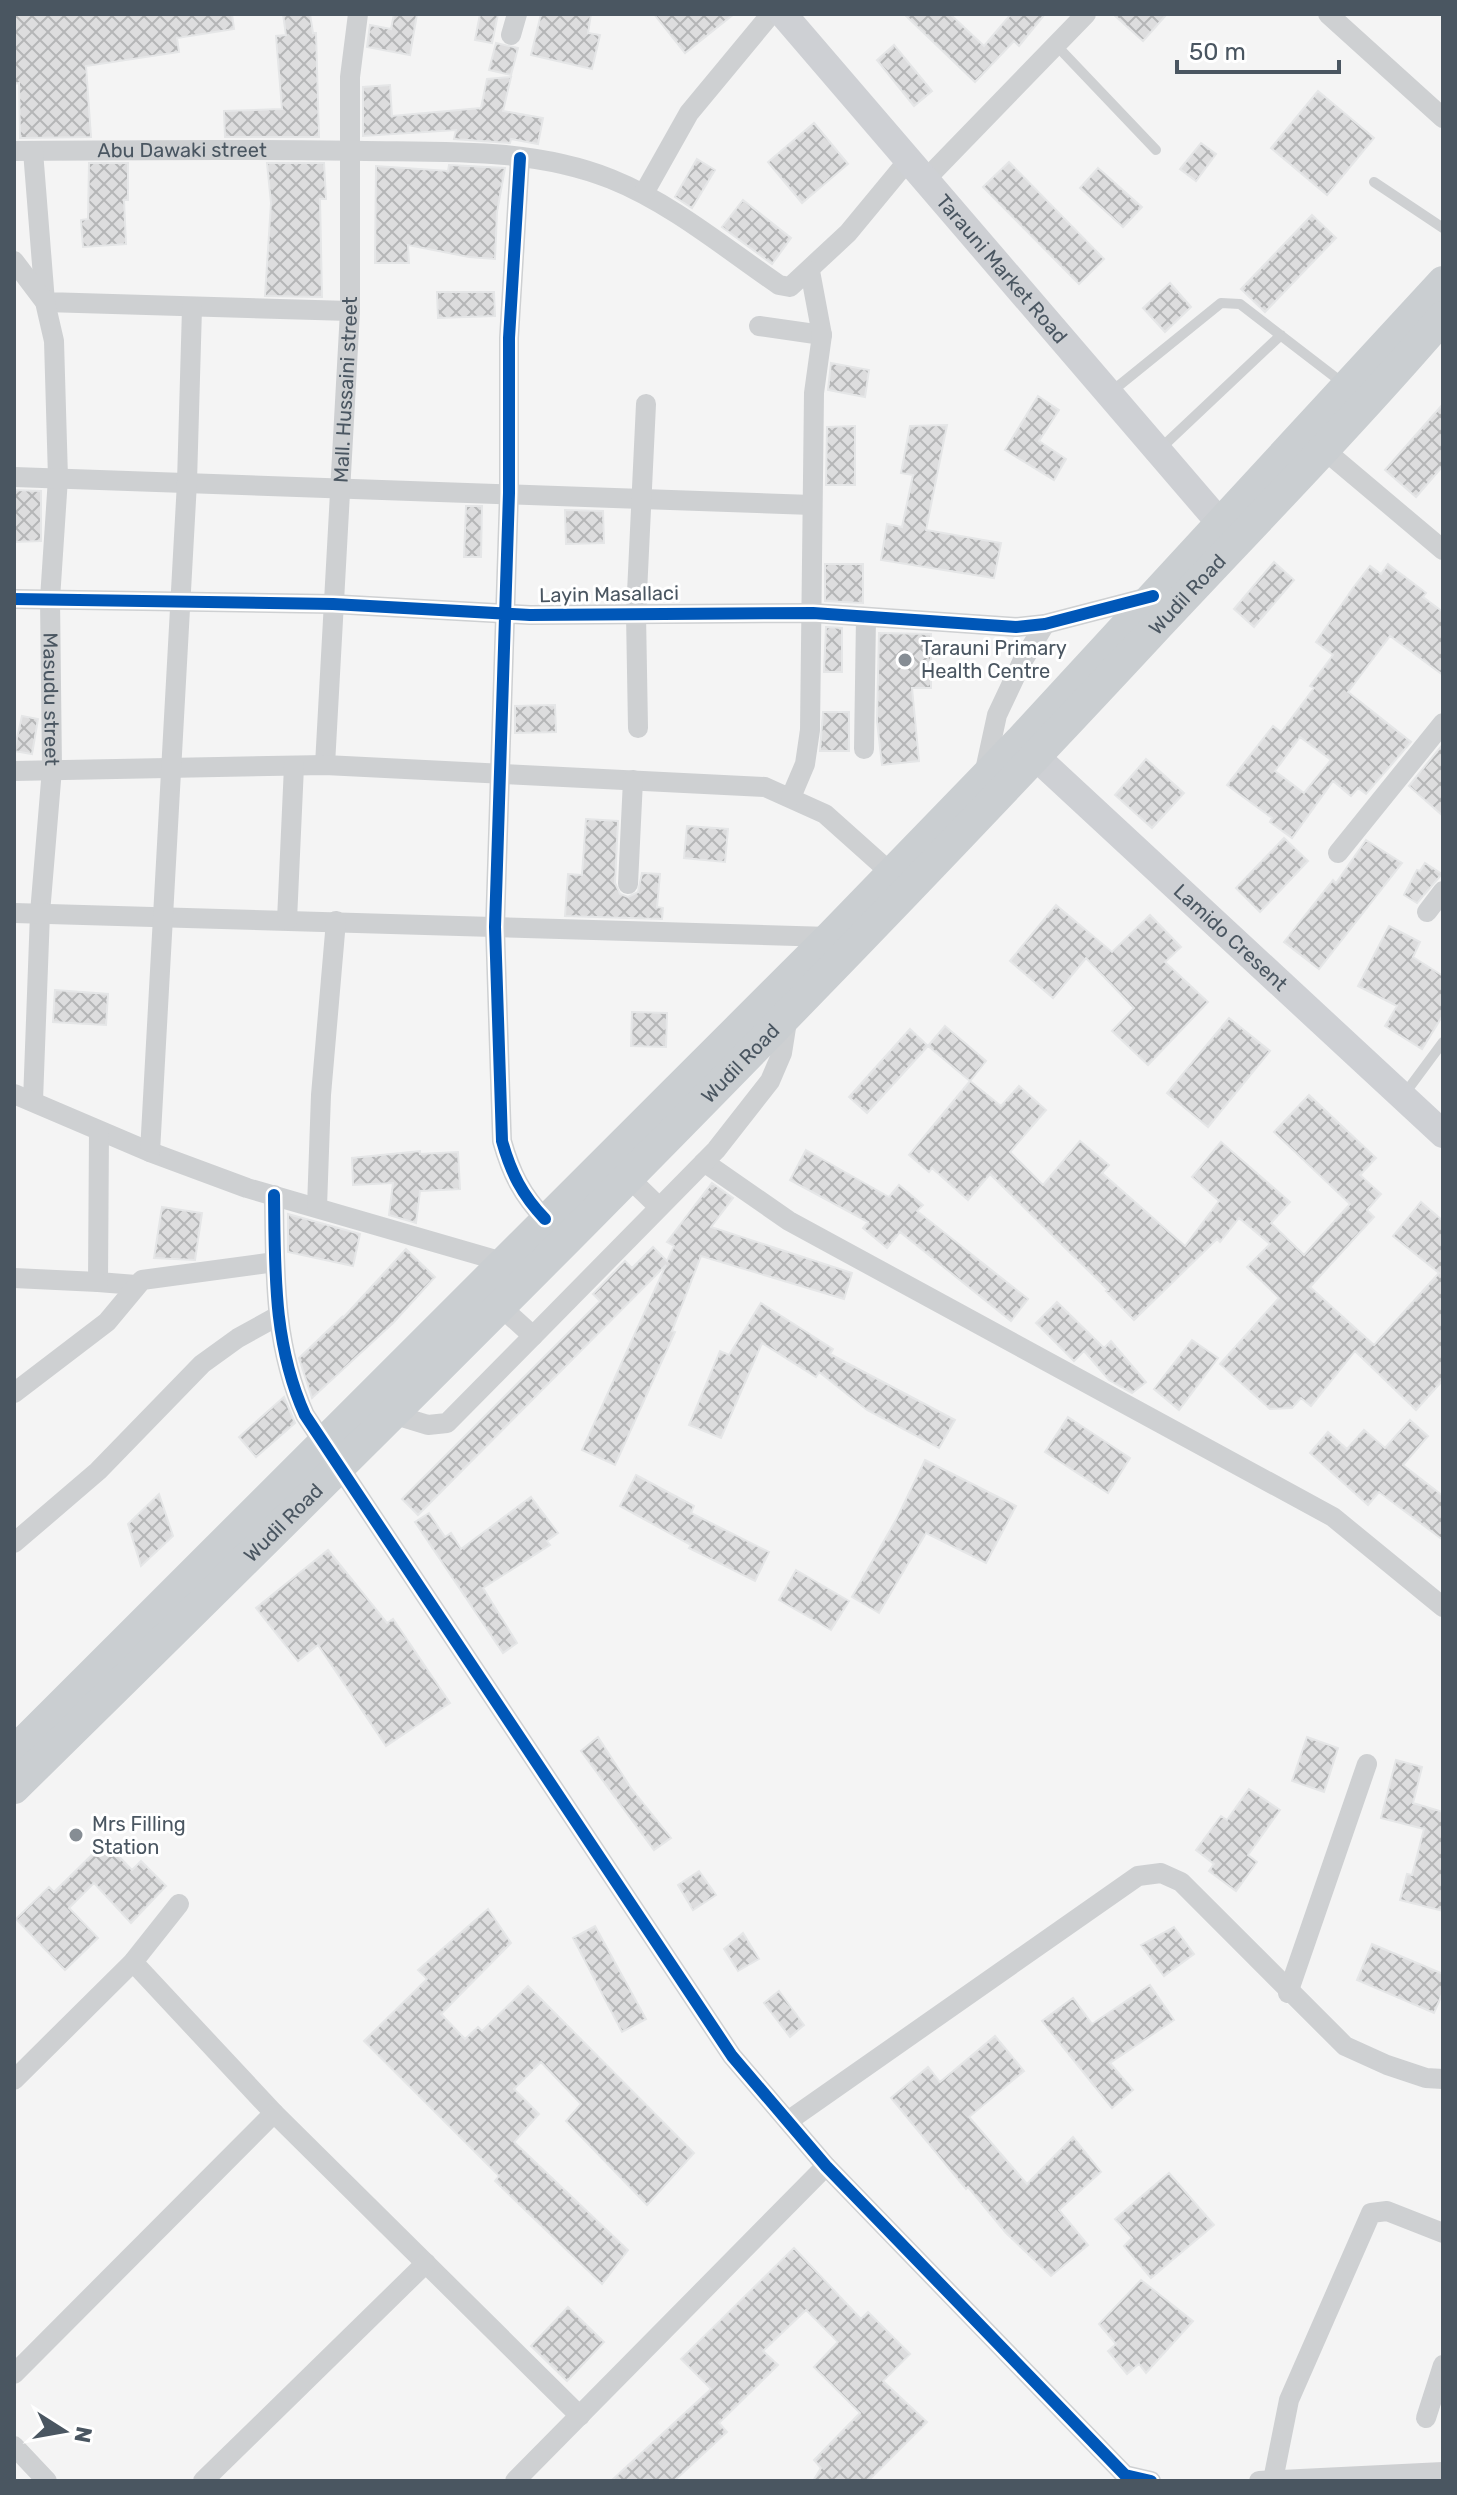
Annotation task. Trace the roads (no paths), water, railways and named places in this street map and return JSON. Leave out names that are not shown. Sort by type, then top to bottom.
[{"type":"main road","name":"Wudil Road","points":[[14,1752],[331,1455],[392,1414],[788,1015],[1228,534],[1349,387],[1443,282]]},
{"type":"main road","name":"Wudil Road","points":[[14,1788],[331,1455],[503,1262],[830,937],[984,778],[1028,750],[1153,596],[1228,534],[1322,448],[1443,317]]},
{"type":"street","name":"Mall. Hussaini street","points":[[325,765],[350,311],[350,77],[358,14]]},
{"type":"street","points":[[511,35],[517,14]]},
{"type":"street","points":[[644,193],[689,113],[771,14]]},
{"type":"street","name":"Tarauni Market Road","points":[[783,14],[918,168],[1228,534]]},
{"type":"street","points":[[791,797],[809,747],[814,393],[822,335],[810,271],[1086,14]]},
{"type":"street","points":[[1328,14],[1443,118]]},
{"type":"street","name":"Abu Dawaki street","points":[[23,151],[351,150],[520,158],[579,168],[644,193],[779,285],[790,287],[810,271]]},
{"type":"street","points":[[23,151],[45,302],[350,311]]},
{"type":"street","points":[[520,158],[509,338],[509,493],[495,927],[502,1141],[511,1174],[525,1199],[545,1219]]},
{"type":"street","name":"Masudu street","points":[[14,261],[45,302],[54,341],[58,478],[50,599],[52,769],[23,1098]]},
{"type":"street","points":[[150,1152],[173,770],[192,308]]},
{"type":"street","points":[[759,326],[822,335]]},
{"type":"street","points":[[638,728],[636,614],[644,499],[646,404]]},
{"type":"street","points":[[1322,448],[1443,550]]},
{"type":"street","points":[[14,477],[812,505]]},
{"type":"street","name":"Layin Masallaci","points":[[14,599],[333,604],[504,611],[530,615],[813,613],[1016,627],[1045,624],[1153,596]]},
{"type":"street","points":[[864,749],[866,617]]},
{"type":"street","points":[[984,778],[997,715],[1045,624]]},
{"type":"street","points":[[1338,853],[1443,723]]},
{"type":"street","name":"Lamido Cresent","points":[[1028,750],[1443,1134]]},
{"type":"street","points":[[14,771],[325,765],[765,787],[825,814],[891,873]]},
{"type":"street","points":[[287,920],[294,766]]},
{"type":"street","points":[[628,884],[633,780]]},
{"type":"street","points":[[1427,912],[1443,891]]},
{"type":"street","points":[[14,913],[830,937]]},
{"type":"street","points":[[317,1207],[321,1095],[336,921]]},
{"type":"street","points":[[392,1414],[428,1425],[447,1423],[704,1162],[770,1081],[782,1053],[788,1015]]},
{"type":"street","points":[[23,1098],[150,1152],[274,1195],[503,1262]]},
{"type":"street","points":[[98,1282],[99,1131]]},
{"type":"street","points":[[704,1162],[789,1221],[1333,1517],[1443,1607]]},
{"type":"street","points":[[627,1176],[659,1207]]},
{"type":"street","points":[[274,1195],[276,1317],[293,1388],[331,1455],[732,2056],[826,2166],[1122,2478],[1151,2481]]},
{"type":"street","points":[[14,1393],[107,1322],[136,1285],[150,1278],[275,1262]]},
{"type":"street","points":[[14,1278],[136,1285]]},
{"type":"street","points":[[501,1307],[533,1336]]},
{"type":"street","points":[[14,1543],[98,1471],[202,1364],[238,1338],[276,1317]]},
{"type":"street","points":[[1288,1993],[1367,1764]]},
{"type":"street","points":[[788,2121],[1138,1876],[1161,1873],[1181,1882],[1288,1993],[1345,2046],[1387,2065],[1426,2078],[1443,2079]]},
{"type":"street","points":[[14,2080],[133,1962],[179,1904]]},
{"type":"street","points":[[133,1962],[274,2113],[580,2416]]},
{"type":"street","points":[[14,2374],[274,2113]]},
{"type":"street","points":[[515,2481],[826,2166]]},
{"type":"street","points":[[1443,2233],[1387,2211],[1371,2213],[1289,2400],[1266,2480],[1443,2472]]},
{"type":"street","points":[[203,2481],[426,2263]]},
{"type":"street","points":[[1426,2418],[1443,2365]]},
{"type":"street","points":[[14,2446],[47,2481]]},
{"type":"lane","points":[[1056,45],[1156,150]]},
{"type":"lane","points":[[1374,182],[1443,228]]},
{"type":"lane","points":[[1108,395],[1221,303],[1240,304],[1349,387]]},
{"type":"lane","points":[[1157,452],[1281,335]]},
{"type":"lane","points":[[1402,1098],[1443,1042]]},
{"type":"place","name":"Tarauni Primary Health Centre","points":[[905,660]]},
{"type":"place","name":"Mrs Filling Station","points":[[76,1835]]}]
